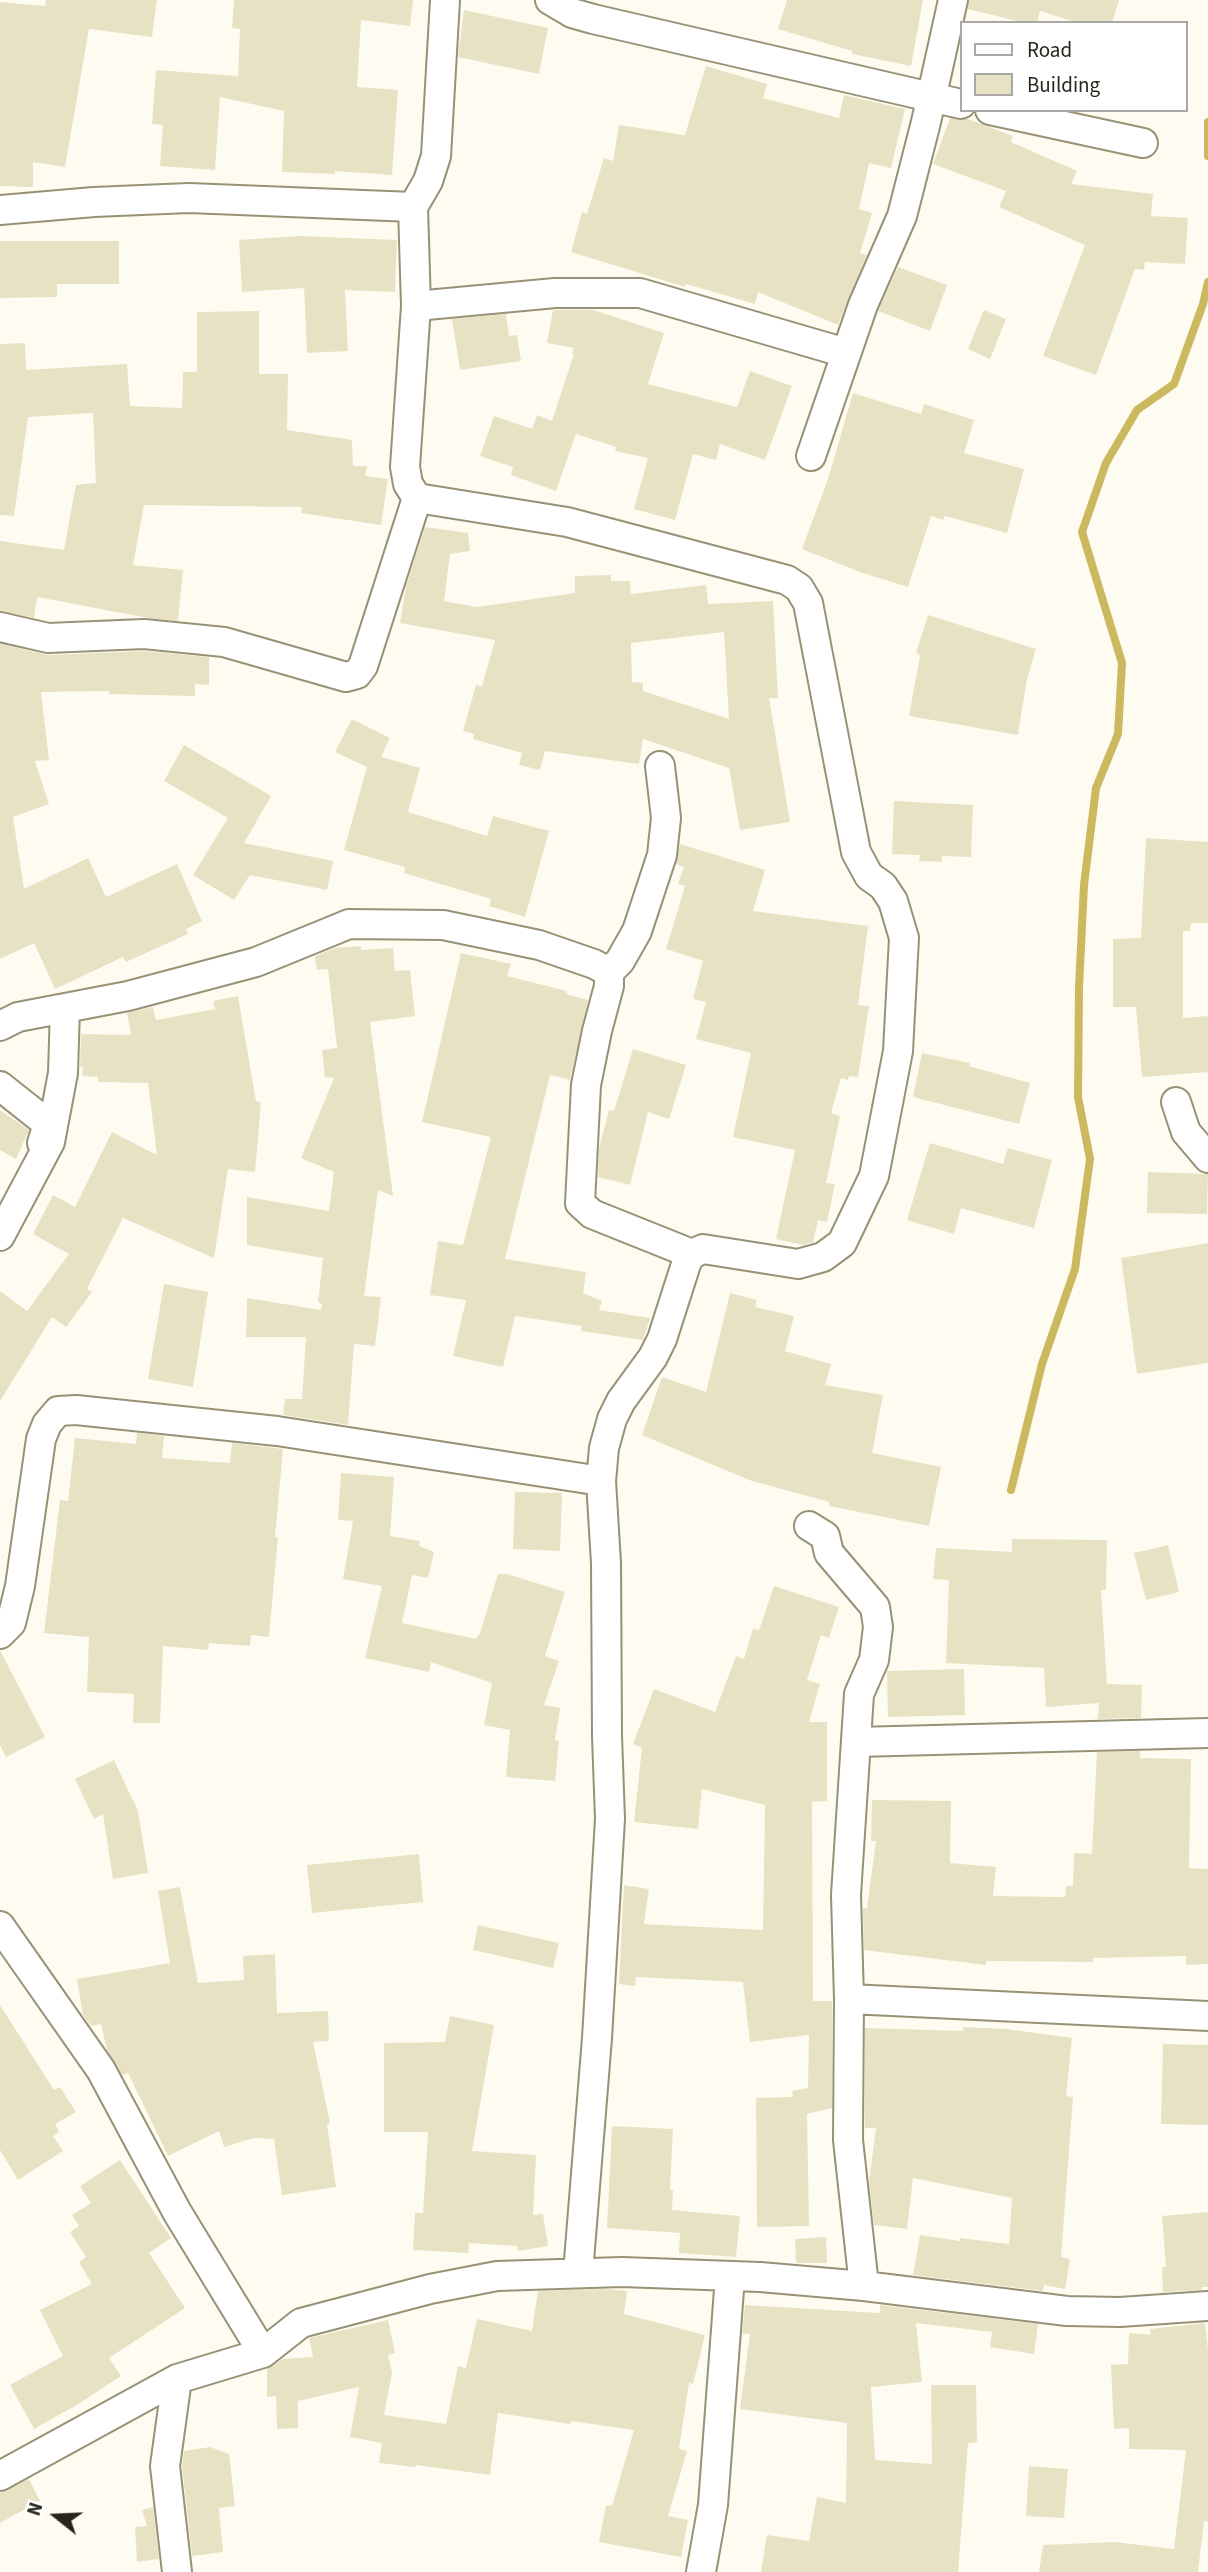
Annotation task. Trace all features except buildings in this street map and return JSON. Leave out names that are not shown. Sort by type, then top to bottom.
[{"type":"street","points":[[445,0],[436,156],[428,181],[413,207],[416,306],[405,467],[408,484],[417,498],[567,522],[788,580],[799,587],[808,603],[856,852],[869,876],[883,886],[893,901],[904,938],[898,1051],[874,1176],[842,1244],[824,1257],[798,1264],[703,1249],[692,1254],[687,1261],[662,1339],[653,1357],[621,1401],[612,1419],[604,1448],[601,1480],[606,1563],[610,1819],[597,2038],[578,2273]]},
{"type":"street","points":[[550,0],[572,13],[593,19],[960,104]]},
{"type":"street","points":[[811,456],[863,305],[902,216],[953,0]]},
{"type":"street","points":[[999,112],[1143,143]]},
{"type":"street","points":[[0,210],[189,198],[413,207]]},
{"type":"street","points":[[416,306],[555,293],[640,293],[846,353]]},
{"type":"street","points":[[0,627],[48,638],[144,634],[224,642],[346,677],[357,674],[363,666],[417,498]]},
{"type":"street","points":[[660,766],[666,818],[663,855],[636,931],[620,961],[609,972],[609,986],[586,1085],[580,1203],[592,1213],[692,1254]]},
{"type":"street","points":[[0,1026],[18,1017],[128,996],[256,962],[349,924],[443,925],[539,944],[609,972]]},
{"type":"street","points":[[2,1233],[50,1143],[64,1073],[65,1008]]},
{"type":"street","points":[[0,1086],[48,1124],[36,1164],[2,1233]]},
{"type":"street","points":[[1176,1102],[1186,1132],[1208,1158]]},
{"type":"street","points":[[0,1634],[11,1623],[20,1586],[41,1439],[47,1424],[58,1411],[276,1431],[601,1480]]},
{"type":"street","points":[[809,1525],[825,1536],[829,1553],[874,1607],[878,1627],[874,1660],[859,1694],[846,1895],[849,1999],[848,2140],[864,2286]]},
{"type":"street","points":[[856,1742],[1208,1733]]},
{"type":"street","points":[[0,1926],[101,2070],[177,2212],[263,2353]]},
{"type":"street","points":[[849,1999],[1208,2016]]},
{"type":"street","points":[[0,2476],[177,2379],[263,2353],[301,2323],[416,2292],[497,2276],[622,2272],[730,2276],[864,2286],[1067,2311],[1120,2312],[1208,2306]]},
{"type":"street","points":[[701,2572],[713,2505],[730,2276]]},
{"type":"street","points":[[177,2379],[165,2466],[185,2569]]},
{"type":"waterway","points":[[1208,122],[1208,156]]},
{"type":"waterway","points":[[1011,1490],[1042,1364],[1075,1269],[1090,1159],[1078,1097],[1084,885],[1096,788],[1118,734],[1122,663],[1082,532],[1106,463],[1137,410],[1174,384],[1203,304],[1208,282]]}]
